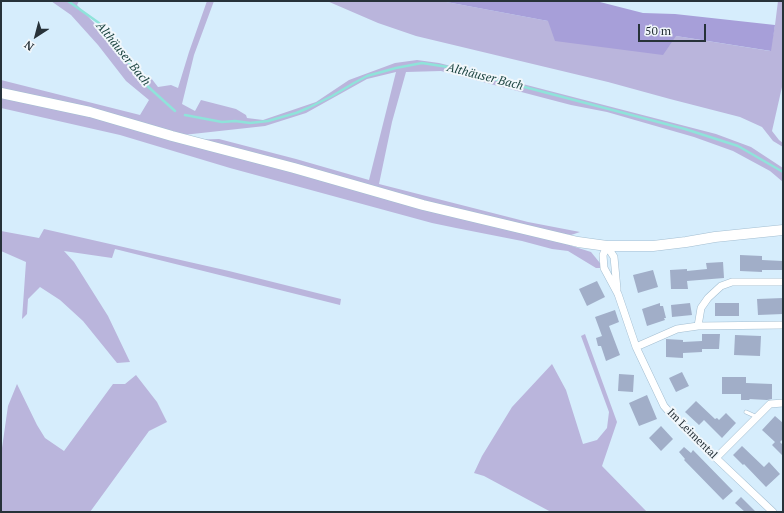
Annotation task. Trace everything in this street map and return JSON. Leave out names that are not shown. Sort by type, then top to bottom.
[{"type":"street","points":[[1,93],[90,112],[172,136],[423,204],[578,242],[608,246],[653,246],[714,237],[783,230]]},
{"type":"street","name":"Im Leimental","points":[[618,294],[614,257],[608,246],[603,254],[604,268],[618,294],[636,346],[664,406],[773,512]]},
{"type":"street","points":[[698,326],[701,308],[708,298],[721,286],[732,282],[783,282]]},
{"type":"street","points":[[636,346],[677,329],[698,326],[783,325]]},
{"type":"street","points":[[716,458],[770,404],[783,404]]},
{"type":"lane","points":[[746,412],[757,417]]},
{"type":"shaded area","points":[[51,1],[79,1],[77,5],[99,28],[137,74],[151,78],[158,87],[171,85],[178,88],[207,1],[214,1],[194,55],[182,104],[195,111],[201,100],[236,109],[246,115],[247,118],[263,120],[316,102],[349,80],[395,63],[417,60],[439,63],[716,134],[751,147],[783,168],[783,182],[770,171],[733,151],[694,137],[607,112],[571,105],[441,71],[406,72],[392,122],[379,184],[528,222],[580,232],[571,235],[554,232],[538,232],[591,252],[604,268],[596,268],[568,251],[552,249],[522,241],[432,223],[230,168],[120,135],[1,108],[1,80],[140,115],[149,100],[126,81],[98,45],[71,15]],"holes":[[[396,72],[369,180],[219,139],[189,140],[174,136],[265,126],[306,113],[367,79]]]},
{"type":"shaded area","points":[[327,1],[441,1],[548,21],[676,36],[770,51],[778,1],[783,1],[783,87],[772,131],[783,143],[783,147],[773,141],[762,127],[740,117],[608,82],[416,36],[378,23]]},
{"type":"shaded area","points":[[441,1],[596,1],[643,13],[675,14],[775,25],[771,51],[676,36],[663,55],[555,41],[548,21]]},
{"type":"shaded area","points":[[44,229],[229,271],[341,299],[340,305],[115,249],[112,258],[64,251],[74,262],[108,316],[130,362],[117,363],[83,321],[60,300],[40,287],[28,299],[27,314],[22,319],[26,262],[1,251],[1,231],[39,238]]},
{"type":"shaded area","points":[[585,334],[617,422],[602,466],[647,512],[551,512],[484,476],[474,473],[482,456],[512,407],[552,364],[566,390],[583,444],[597,440],[607,428],[609,412],[581,336]]},
{"type":"shaded area","points":[[136,375],[157,402],[167,422],[149,431],[90,512],[1,512],[1,455],[8,406],[17,384],[45,438],[64,451],[113,384],[125,384]]},
{"type":"building","points":[[740,255],[762,256],[762,260],[783,261],[783,270],[762,270],[762,272],[740,271]]},
{"type":"building","points":[[723,262],[724,278],[687,281],[688,289],[671,289],[670,270],[687,269],[687,271],[707,269],[706,263]]},
{"type":"building","points":[[653,270],[658,287],[638,293],[633,275]]},
{"type":"building","points":[[597,281],[605,297],[587,306],[579,289]]},
{"type":"building","points":[[783,298],[783,314],[758,315],[757,299]]},
{"type":"building","points":[[660,303],[660,306],[663,306],[666,318],[664,318],[665,320],[647,326],[642,309]]},
{"type":"building","points":[[690,303],[692,315],[672,317],[671,305]]},
{"type":"building","points":[[715,303],[739,303],[739,316],[715,316]]},
{"type":"building","points":[[615,310],[619,322],[609,326],[620,355],[606,361],[601,346],[598,346],[596,338],[602,336],[595,317]]},
{"type":"building","points":[[702,334],[720,334],[719,349],[702,349],[702,352],[683,353],[683,358],[666,357],[666,339],[683,340],[683,342],[702,341]]},
{"type":"building","points":[[735,335],[761,336],[760,356],[734,355]]},
{"type":"building","points":[[682,372],[689,386],[676,392],[669,378]]},
{"type":"building","points":[[619,374],[634,375],[633,392],[618,391]]},
{"type":"building","points":[[722,377],[746,377],[746,383],[772,384],[772,399],[741,400],[741,394],[722,394]]},
{"type":"building","points":[[647,395],[657,419],[639,426],[629,403]]},
{"type":"building","points":[[696,401],[715,419],[717,418],[719,420],[726,413],[736,423],[722,438],[704,420],[699,425],[685,412]]},
{"type":"building","points":[[775,416],[783,423],[783,439],[780,442],[783,445],[783,456],[772,445],[775,442],[762,430]]},
{"type":"building","points":[[661,426],[673,439],[661,451],[649,438]]},
{"type":"building","points":[[742,446],[764,467],[769,462],[780,474],[766,487],[733,455]]},
{"type":"building","points":[[684,447],[691,453],[693,450],[733,491],[723,500],[684,460],[685,459],[679,452]]},
{"type":"building","points":[[741,497],[756,512],[745,512],[735,503]]},
{"type":"waterway","name":"Althäuser Bach","points":[[68,1],[99,23],[144,83],[175,111]]},
{"type":"waterway","name":"Althäuser Bach","points":[[185,115],[222,122],[235,121],[250,123],[268,121],[308,108],[367,76],[422,63],[448,67],[685,129],[738,146],[783,172]]}]
